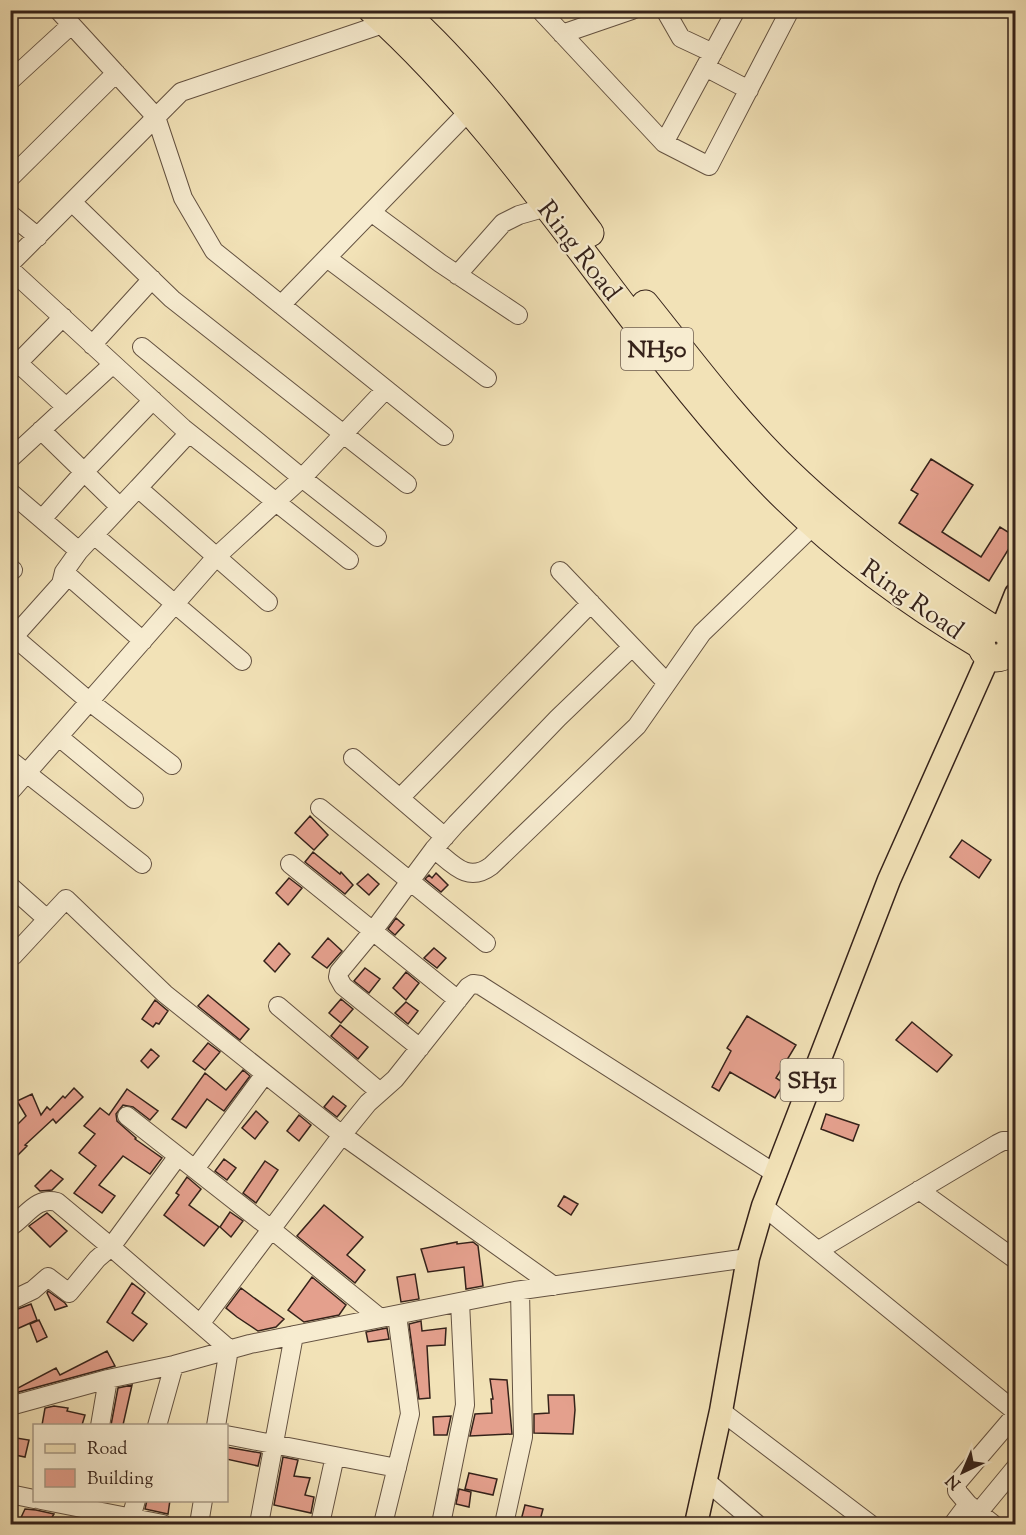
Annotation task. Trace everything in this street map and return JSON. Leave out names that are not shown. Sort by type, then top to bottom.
[{"type":"highway","name":"Ring Road","points":[[386,14],[470,110],[688,389],[748,460],[814,525],[908,599],[1001,645]]},
{"type":"highway","name":"Ring Road","points":[[386,14],[448,56],[492,105],[650,310],[749,432],[786,470],[891,560],[1001,645]]},
{"type":"main road","name":"SH51","points":[[696,1524],[721,1411],[748,1258],[764,1206],[889,880],[1001,645],[1016,594]]},
{"type":"street","points":[[58,10],[156,117],[183,198],[214,251],[444,436]]},
{"type":"street","points":[[540,10],[664,142],[709,166],[790,10]]},
{"type":"street","points":[[562,34],[632,10]]},
{"type":"street","points":[[665,10],[681,38],[749,90]]},
{"type":"street","points":[[664,142],[736,10]]},
{"type":"street","points":[[10,264],[181,92],[386,14]]},
{"type":"street","points":[[10,81],[71,25]]},
{"type":"street","points":[[10,178],[116,73]]},
{"type":"street","points":[[281,305],[470,110]]},
{"type":"street","points":[[72,202],[172,298],[407,484]]},
{"type":"street","points":[[457,275],[503,223],[519,214],[547,207]]},
{"type":"street","points":[[371,212],[457,275],[518,315]]},
{"type":"street","points":[[10,214],[38,237]]},
{"type":"street","points":[[327,258],[487,378]]},
{"type":"street","points":[[10,269],[189,433],[349,560]]},
{"type":"street","points":[[92,345],[152,279]]},
{"type":"street","points":[[63,317],[14,367],[66,407]]},
{"type":"street","points":[[142,347],[377,537]]},
{"type":"street","points":[[10,459],[113,364]]},
{"type":"street","points":[[10,792],[216,557],[302,478],[385,390]]},
{"type":"street","points":[[42,519],[153,400]]},
{"type":"street","points":[[41,430],[120,507]]},
{"type":"street","points":[[171,765],[12,639],[61,584],[64,572],[79,551],[189,433]]},
{"type":"street","points":[[138,488],[268,602]]},
{"type":"street","points":[[10,492],[79,551]]},
{"type":"street","points":[[353,758],[400,798],[463,872],[482,873],[637,726],[702,633],[814,525]]},
{"type":"street","points":[[94,535],[242,661]]},
{"type":"street","points":[[64,572],[143,640]]},
{"type":"street","points":[[560,572],[667,683]]},
{"type":"street","points":[[400,798],[591,603]]},
{"type":"street","points":[[420,1048],[340,982],[339,972],[439,843],[558,718],[632,646]]},
{"type":"street","points":[[59,737],[134,799]]},
{"type":"street","points":[[10,760],[142,864]]},
{"type":"street","points":[[320,808],[486,944]]},
{"type":"street","points":[[290,864],[458,1000]]},
{"type":"street","points":[[10,886],[47,919]]},
{"type":"street","points":[[10,954],[13,956],[66,899],[165,994],[342,1135],[554,1286]]},
{"type":"street","points":[[200,1324],[342,1135],[368,1103],[394,1080],[468,987],[473,984],[480,985],[776,1174]]},
{"type":"street","points":[[278,1006],[380,1092]]},
{"type":"street","points":[[195,1169],[266,1074]]},
{"type":"street","points":[[126,1116],[271,1229],[389,1316],[410,1414],[383,1524]]},
{"type":"street","points":[[819,1250],[997,1144],[1003,1141],[1016,1141]]},
{"type":"street","points":[[10,1301],[33,1290],[48,1277],[69,1293],[97,1259],[111,1247],[178,1156]]},
{"type":"street","points":[[919,1190],[1016,1260]]},
{"type":"street","points":[[10,1227],[43,1201],[57,1202],[229,1349]]},
{"type":"street","points":[[764,1206],[1016,1413],[957,1483],[957,1491],[993,1524]]},
{"type":"street","points":[[10,1406],[108,1379],[294,1335],[520,1291],[748,1258]]},
{"type":"street","points":[[504,1524],[523,1437],[520,1291]]},
{"type":"street","points":[[441,1524],[465,1405],[460,1302]]},
{"type":"street","points":[[259,1524],[294,1335]]},
{"type":"street","points":[[216,1424],[229,1349]]},
{"type":"street","points":[[157,1424],[174,1365]]},
{"type":"street","points":[[100,1424],[108,1379]]},
{"type":"street","points":[[721,1411],[870,1524]]},
{"type":"street","points":[[228,1435],[397,1468]]},
{"type":"street","points":[[320,1524],[335,1456]]},
{"type":"street","points":[[953,1524],[1016,1467]]},
{"type":"street","points":[[705,1480],[758,1524]]},
{"type":"street","points":[[10,1494],[33,1499]]},
{"type":"street","points":[[49,1502],[84,1511],[133,1509],[163,1524]]},
{"type":"street","points":[[199,1524],[203,1502]]},
{"type":"building","points":[[931,459],[973,485],[942,532],[981,557],[1000,527],[1016,537],[989,581],[899,523],[918,494],[911,490]]},
{"type":"building","points":[[310,816],[328,835],[314,850],[295,833]]},
{"type":"building","points":[[962,840],[991,860],[979,878],[950,857]]},
{"type":"building","points":[[313,852],[340,874],[341,872],[353,885],[345,894],[305,862]]},
{"type":"building","points":[[436,873],[448,885],[441,892],[425,879],[429,875],[432,878]]},
{"type":"building","points":[[368,874],[379,884],[369,895],[357,884]]},
{"type":"building","points":[[289,878],[302,888],[288,905],[276,893]]},
{"type":"building","points":[[396,918],[404,925],[395,935],[388,929]]},
{"type":"building","points":[[328,938],[342,951],[327,968],[312,957]]},
{"type":"building","points":[[279,943],[290,954],[275,972],[264,961]]},
{"type":"building","points":[[434,948],[446,958],[437,968],[424,958]]},
{"type":"building","points":[[365,968],[380,979],[369,993],[354,981]]},
{"type":"building","points":[[406,972],[419,983],[406,1000],[393,988]]},
{"type":"building","points":[[208,995],[249,1029],[240,1040],[198,1006]]},
{"type":"building","points":[[341,999],[353,1009],[341,1023],[329,1013]]},
{"type":"building","points":[[155,1000],[168,1011],[159,1024],[156,1023],[153,1027],[142,1019]]},
{"type":"building","points":[[406,1002],[418,1011],[408,1024],[395,1013]]},
{"type":"building","points":[[747,1016],[796,1045],[776,1078],[784,1083],[775,1098],[730,1072],[719,1091],[712,1087],[731,1051],[727,1048]]},
{"type":"building","points":[[912,1022],[952,1055],[937,1072],[896,1040]]},
{"type":"building","points":[[340,1025],[368,1047],[358,1059],[331,1036]]},
{"type":"building","points":[[208,1043],[220,1052],[205,1070],[193,1061]]},
{"type":"building","points":[[151,1049],[159,1056],[148,1068],[141,1061]]},
{"type":"building","points":[[243,1070],[250,1076],[224,1111],[207,1099],[186,1128],[172,1119],[205,1073],[226,1090]]},
{"type":"building","points":[[74,1088],[83,1097],[56,1123],[53,1119],[25,1145],[27,1146],[10,1163],[10,1132],[26,1116],[17,1101],[32,1094],[41,1115],[47,1107],[50,1110]]},
{"type":"building","points":[[127,1089],[158,1111],[150,1120],[133,1107],[123,1105],[116,1114],[117,1121],[135,1139],[162,1158],[150,1174],[123,1156],[99,1185],[115,1196],[102,1213],[74,1193],[96,1166],[79,1153],[95,1134],[84,1126],[100,1108],[109,1115]]},
{"type":"building","points":[[333,1096],[346,1106],[337,1117],[324,1107]]},
{"type":"building","points":[[256,1111],[268,1122],[255,1139],[242,1128]]},
{"type":"building","points":[[826,1114],[859,1125],[853,1141],[821,1129]]},
{"type":"building","points":[[299,1115],[311,1125],[299,1141],[287,1131]]},
{"type":"building","points":[[224,1159],[236,1168],[227,1180],[215,1171]]},
{"type":"building","points":[[265,1161],[278,1170],[256,1203],[243,1193]]},
{"type":"building","points":[[51,1170],[63,1179],[52,1190],[40,1191],[35,1186]]},
{"type":"building","points":[[187,1177],[201,1189],[189,1205],[219,1227],[204,1246],[164,1215],[179,1195],[176,1193]]},
{"type":"building","points":[[564,1196],[578,1204],[571,1215],[558,1206]]},
{"type":"building","points":[[324,1205],[363,1237],[347,1255],[365,1270],[355,1283],[297,1236]]},
{"type":"building","points":[[230,1212],[243,1221],[231,1237],[220,1227]]},
{"type":"building","points":[[47,1213],[67,1231],[50,1247],[29,1226]]},
{"type":"building","points":[[457,1242],[457,1244],[473,1242],[478,1246],[483,1286],[466,1289],[464,1267],[428,1272],[421,1249]]},
{"type":"building","points":[[415,1274],[419,1299],[401,1302],[397,1277]]},
{"type":"building","points":[[312,1277],[346,1305],[339,1315],[304,1322],[288,1310]]},
{"type":"building","points":[[132,1283],[145,1293],[132,1313],[147,1324],[133,1341],[107,1322]]},
{"type":"building","points":[[241,1288],[284,1319],[276,1327],[258,1331],[237,1317],[226,1308]]},
{"type":"building","points":[[48,1291],[65,1303],[67,1306],[55,1310]]},
{"type":"building","points":[[31,1304],[37,1320],[10,1332],[10,1312]]},
{"type":"building","points":[[39,1320],[47,1337],[37,1342],[30,1324]]},
{"type":"building","points":[[421,1321],[422,1331],[446,1328],[445,1345],[427,1346],[430,1398],[419,1399],[409,1324]]},
{"type":"building","points":[[387,1328],[389,1339],[368,1342],[366,1332]]},
{"type":"building","points":[[107,1351],[115,1366],[15,1393],[14,1390],[56,1368],[60,1375]]},
{"type":"building","points":[[490,1379],[507,1380],[512,1434],[470,1436],[475,1414],[492,1413],[491,1399],[493,1399]]},
{"type":"building","points":[[132,1385],[123,1424],[111,1424],[118,1388]]},
{"type":"building","points":[[548,1395],[574,1395],[573,1434],[534,1433],[534,1414],[549,1413]]},
{"type":"building","points":[[54,1406],[68,1408],[67,1411],[85,1415],[82,1424],[42,1424],[45,1408]]},
{"type":"building","points":[[451,1416],[447,1435],[434,1435],[433,1417]]},
{"type":"building","points":[[10,1437],[29,1440],[25,1457],[10,1454]]},
{"type":"building","points":[[228,1447],[261,1453],[258,1466],[228,1459]]},
{"type":"building","points":[[283,1457],[298,1460],[294,1476],[310,1478],[305,1495],[314,1497],[311,1513],[274,1505]]},
{"type":"building","points":[[469,1473],[497,1479],[493,1495],[465,1489]]},
{"type":"building","points":[[459,1489],[471,1492],[469,1507],[456,1504]]},
{"type":"building","points":[[147,1502],[170,1502],[168,1514],[145,1509]]},
{"type":"building","points":[[525,1505],[543,1509],[539,1524],[520,1524]]},
{"type":"building","points":[[25,1509],[54,1514],[48,1524],[18,1524]]}]
